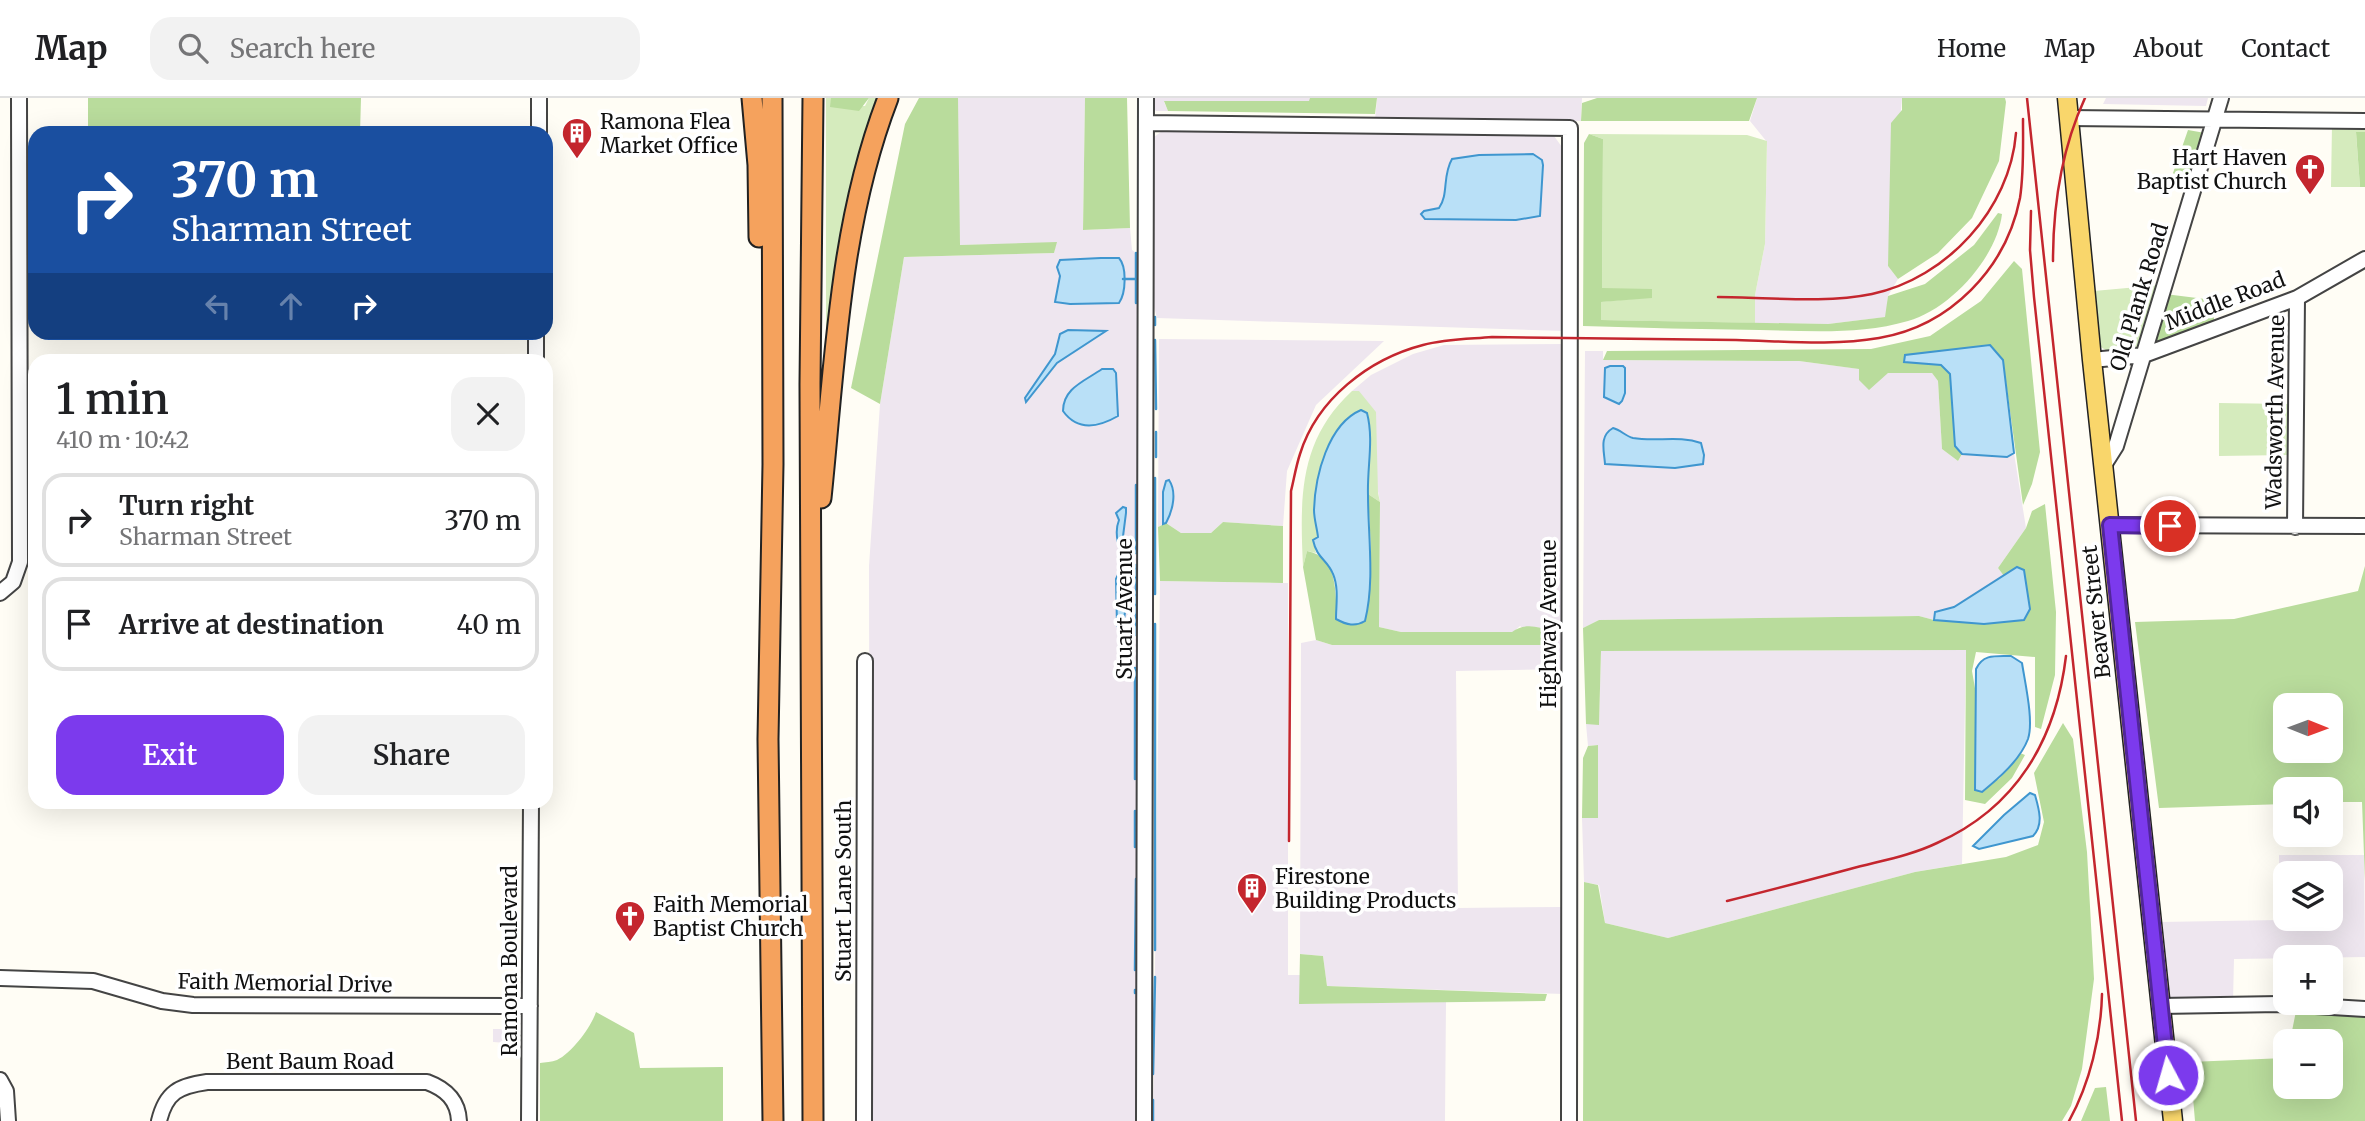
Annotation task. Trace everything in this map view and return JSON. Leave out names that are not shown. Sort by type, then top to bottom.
[{"type":"highway","points":[[752,98],[758,165],[760,347],[773,464]]},
{"type":"highway","points":[[772,98],[773,464],[768,739],[774,1121]]},
{"type":"highway","points":[[813,98],[813,1121]]},
{"type":"highway","points":[[811,554],[820,511],[841,302],[851,232],[863,177],[888,98]]},
{"type":"main road","name":"Beaver Street","points":[[2067,98],[2092,360],[2173,1121]]},
{"type":"street","points":[[4,591],[17,574],[20,562],[19,98]]},
{"type":"street","points":[[539,98],[539,126]]},
{"type":"street","name":"Stuart Avenue","points":[[1144,1121],[1146,98]]},
{"type":"street","name":"Old Plank Road","points":[[2104,465],[2116,446],[2221,98]]},
{"type":"street","points":[[2068,118],[2365,121]]},
{"type":"street","name":"Highway Avenue","points":[[1146,123],[1570,128],[1569,1121]]},
{"type":"street","name":"Middle Road","points":[[2092,360],[2144,355],[2297,298],[2365,259]]},
{"type":"street","name":"Wadsworth Avenue","points":[[2295,527],[2297,298]]},
{"type":"street","points":[[2110,525],[2365,526]]},
{"type":"street","name":"Stuart Lane South","points":[[864,1121],[865,661]]},
{"type":"street","name":"Ramona Boulevard","points":[[529,1121],[531,809]]},
{"type":"street","name":"Faith Memorial Drive","points":[[0,978],[93,981],[162,1001],[193,1005],[530,1006]]},
{"type":"street","points":[[2160,1006],[2280,1004],[2365,1009]]},
{"type":"street","points":[[1,1081],[8,1100],[8,1121]]},
{"type":"street","name":"Bent Baum Road","points":[[159,1121],[163,1104],[178,1090],[191,1084],[207,1082],[427,1082],[441,1087],[451,1097],[457,1108],[459,1121]]},
{"type":"shaded area","points":[[958,98],[1085,98],[1083,230],[1130,228],[1132,250],[1140,256],[1139,1121],[870,1121],[869,566],[880,404],[904,257],[1054,253],[1056,243],[959,245]]},
{"type":"shaded area","points":[[1151,98],[1310,98],[1310,101],[1164,102],[1168,111],[1156,111],[1151,105]]},
{"type":"shaded area","points":[[1377,98],[1582,98],[1581,121],[1375,120]]},
{"type":"shaded area","points":[[1757,98],[1902,98],[1888,266],[1898,279],[1888,296],[1886,317],[1828,324],[1755,323],[1755,295],[1765,244],[1767,142],[1750,121]]},
{"type":"shaded area","points":[[2106,98],[2208,98],[2206,106],[2103,104]]},
{"type":"shaded area","points":[[1165,129],[1545,133],[1554,136],[1562,147],[1565,160],[1565,331],[1157,318],[1151,296],[1151,143],[1154,137]]},
{"type":"shaded area","points":[[1159,339],[1384,341],[1316,405],[1287,471],[1283,526],[1223,522],[1211,533],[1181,533],[1166,523],[1172,509],[1169,480],[1166,481],[1163,492],[1163,524],[1158,527]]},
{"type":"shaded area","points":[[1564,344],[1563,669],[1456,671],[1458,908],[1563,907],[1564,994],[1327,986],[1323,956],[1300,954],[1301,643],[1316,640],[1332,645],[1545,645],[1520,626],[1513,632],[1401,632],[1379,627],[1380,502],[1359,391],[1352,391],[1371,375],[1413,354],[1444,345]]},
{"type":"shaded area","points":[[1585,351],[1603,351],[1603,360],[1799,361],[1860,369],[1859,380],[1888,373],[1932,373],[1938,381],[1942,449],[1958,461],[1962,454],[2007,457],[2014,453],[2026,528],[1998,568],[2004,576],[1954,607],[1935,612],[1934,620],[1919,616],[1599,620],[1583,628]]},
{"type":"shaded area","points":[[1160,581],[1288,583],[1288,975],[1300,975],[1300,1004],[1446,1002],[1445,1121],[1153,1121]]},
{"type":"shaded area","points":[[1966,650],[1962,864],[1915,872],[1668,938],[1605,923],[1599,885],[1584,882],[1582,818],[1598,818],[1597,745],[1588,746],[1586,724],[1599,724],[1601,651]]},
{"type":"shaded area","points":[[2279,855],[2364,855],[2365,957],[2343,957],[2343,945],[2273,945],[2273,958],[2234,959],[2233,1001],[2174,1003],[2167,998],[2160,922],[2273,920],[2273,931],[2343,931],[2343,861],[2279,861]]},
{"type":"shaded area","points":[[493,1029],[507,1029],[507,1043],[493,1042]]},
{"type":"green space","points":[[88,98],[361,98],[360,126],[88,126]]},
{"type":"green space","points":[[826,98],[831,98],[831,107],[865,106],[869,98],[880,98],[826,357]]},
{"type":"green space","points":[[831,98],[869,98],[859,111],[830,107]]},
{"type":"green space","points":[[919,98],[958,98],[960,245],[1057,242],[1054,253],[904,257],[880,404],[851,388],[905,124]]},
{"type":"green space","points":[[1085,98],[1127,98],[1130,228],[1083,230]]},
{"type":"green space","points":[[1310,98],[1377,98],[1375,114],[1168,111],[1164,101],[1309,101]]},
{"type":"green space","points":[[1597,98],[1757,98],[1749,121],[1581,121],[1582,103]]},
{"type":"green space","points":[[1902,98],[2005,98],[2006,102],[1999,161],[1972,218],[1938,253],[1898,279],[1888,266],[1891,123],[1902,110]]},
{"type":"green space","points":[[2332,125],[2365,127],[2365,132],[2356,133],[2360,187],[2331,187]]},
{"type":"green space","points":[[2188,130],[2205,133],[2189,187],[2173,173]]},
{"type":"green space","points":[[2356,132],[2365,132],[2365,187],[2360,187]]},
{"type":"green space","points":[[1589,134],[1747,135],[1767,141],[1765,244],[1755,295],[1755,323],[1600,320],[1600,302],[1652,297],[1652,289],[1602,289],[1603,139]]},
{"type":"green space","points":[[1589,134],[1603,139],[1602,288],[1652,289],[1652,298],[1601,302],[1601,320],[1828,324],[1885,317],[1888,296],[1925,284],[1974,245],[1998,213],[2002,214],[1991,247],[1969,279],[1940,305],[1908,321],[1835,331],[1583,326],[1584,143]]},
{"type":"green space","points":[[2014,261],[2022,269],[2040,452],[2032,484],[2023,505],[2003,360],[1904,362],[1941,365],[1950,374],[1955,446],[1962,454],[1958,461],[1942,449],[1938,381],[1932,373],[1888,373],[1869,390],[1859,380],[1859,369],[1799,361],[1603,360],[1607,351],[1871,349],[1930,336],[1981,301]]},
{"type":"green space","points":[[2160,285],[2142,344],[2133,350],[2121,352],[2109,351],[2100,346],[2094,291]]},
{"type":"green space","points":[[2165,294],[2213,300],[2214,320],[2157,343],[2151,340]]},
{"type":"green space","points":[[1352,391],[1359,391],[1376,412],[1380,502],[1368,494],[1369,423],[1333,438],[1323,463],[1316,499],[1318,538],[1313,540],[1316,553],[1307,551],[1303,567],[1302,518],[1306,472],[1321,430],[1334,410]]},
{"type":"green space","points":[[2219,403],[2291,404],[2291,455],[2219,456]]},
{"type":"green space","points":[[1368,494],[1380,502],[1379,627],[1401,632],[1512,632],[1531,626],[1551,632],[1551,640],[1546,645],[1332,645],[1316,640],[1303,567],[1307,551],[1325,561],[1330,569],[1335,588],[1337,619],[1351,624],[1365,621],[1371,575]]},
{"type":"green space","points":[[2045,504],[2056,612],[2055,675],[2041,729],[2035,727],[2035,657],[1976,652],[1972,671],[1976,694],[1975,789],[1999,779],[2020,753],[2025,755],[2012,778],[1985,804],[1965,800],[1966,650],[1601,651],[1599,725],[1586,724],[1583,628],[1599,620],[1919,616],[1934,620],[1984,624],[2017,567],[2004,576],[1998,568],[2026,528],[2032,511]]},
{"type":"green space","points":[[1223,522],[1283,526],[1283,583],[1160,581],[1158,527],[1166,523],[1181,533],[1211,533]]},
{"type":"green space","points":[[2365,566],[2365,881],[2362,802],[2343,802],[2343,777],[2273,777],[2273,804],[2159,808],[2135,622],[2234,619],[2358,591]]},
{"type":"green space","points":[[2063,723],[2073,739],[2087,852],[2094,979],[2082,1069],[2071,1106],[2062,1121],[1583,1121],[1584,882],[1598,885],[1605,923],[1668,938],[1915,872],[2006,857],[2038,845],[2044,822],[2034,773]]},
{"type":"green space","points":[[1598,745],[1598,818],[1582,818],[1583,758],[1588,746]]},
{"type":"green space","points":[[1300,954],[1323,956],[1327,986],[1547,994],[1545,1001],[1299,1004]]},
{"type":"green space","points":[[2365,1003],[2365,1121],[2195,1121],[2190,1062],[2273,1059],[2273,1099],[2343,1099],[2343,1029],[2292,1029],[2295,1015],[2343,1015],[2343,1006]]},
{"type":"green space","points":[[596,1012],[634,1033],[640,1068],[723,1067],[723,1121],[540,1121],[540,1063],[557,1060],[569,1052]]},
{"type":"green space","points":[[2106,1087],[2110,1121],[2081,1121],[2095,1088]]},
{"type":"water","points":[[1533,154],[1542,160],[1543,165],[1540,216],[1516,220],[1425,219],[1421,214],[1439,208],[1442,203],[1452,159],[1479,155]]},
{"type":"water","points":[[1119,258],[1122,262],[1125,280],[1119,303],[1055,302],[1060,276],[1057,267],[1060,260]]},
{"type":"water","points":[[1068,330],[1106,331],[1057,363],[1026,402],[1025,398],[1055,354],[1060,334]]},
{"type":"water","points":[[1990,345],[2003,360],[2014,453],[2007,457],[1962,454],[1955,446],[1950,374],[1941,365],[1904,362],[1905,355]]},
{"type":"water","points":[[1605,368],[1625,368],[1625,393],[1619,404],[1604,397]]},
{"type":"water","points":[[1102,369],[1113,369],[1116,373],[1118,416],[1089,426],[1075,422],[1063,411],[1067,396],[1076,386]]},
{"type":"water","points":[[1361,410],[1367,413],[1370,433],[1370,590],[1365,621],[1351,624],[1336,619],[1335,579],[1313,540],[1318,537],[1314,510],[1317,482],[1325,452],[1340,427]]},
{"type":"water","points":[[1613,428],[1633,438],[1684,439],[1701,443],[1703,464],[1675,468],[1605,464],[1604,439]]},
{"type":"water","points":[[1169,480],[1173,501],[1166,523],[1163,524],[1163,492],[1166,481]]},
{"type":"water","points":[[1123,507],[1126,508],[1126,513],[1121,552],[1116,513]]},
{"type":"water","points":[[2017,567],[2024,570],[2030,609],[2024,620],[1984,624],[1934,620],[1935,612],[1954,607]]},
{"type":"water","points":[[1121,568],[1126,572],[1122,632],[1117,626],[1116,579]]},
{"type":"water","points":[[2011,656],[2022,663],[2030,712],[2030,731],[2024,747],[2014,761],[1982,792],[1975,790],[1976,669],[1986,658]]},
{"type":"water","points":[[2030,793],[2035,795],[2040,817],[2039,827],[2033,836],[1979,849],[1973,846],[2004,815]]},
{"type":"waterway","points":[[1136,253],[1136,303]]},
{"type":"waterway","points":[[1123,279],[1136,279]]},
{"type":"waterway","points":[[1155,317],[1155,325]]},
{"type":"waterway","points":[[1155,340],[1156,409]]},
{"type":"waterway","points":[[1156,432],[1156,457]]},
{"type":"waterway","points":[[1155,478],[1155,594]]},
{"type":"waterway","points":[[1136,485],[1136,553]]},
{"type":"waterway","points":[[1136,565],[1136,635]]},
{"type":"waterway","points":[[1155,624],[1155,950]]},
{"type":"waterway","points":[[1135,668],[1135,779]]},
{"type":"waterway","points":[[1135,811],[1135,847]]},
{"type":"waterway","points":[[1135,970],[1136,879]]},
{"type":"waterway","points":[[1153,1074],[1155,977]]},
{"type":"waterway","points":[[1153,1100],[1153,1121]]},
{"type":"railway","points":[[2027,98],[2136,1121]]},
{"type":"railway","points":[[2053,261],[2057,198],[2064,157],[2085,98]]},
{"type":"railway","points":[[1289,841],[1291,491],[1308,434],[1332,399],[1348,384],[1383,360],[1403,351],[1448,340],[1492,337],[1825,342],[1879,338],[1905,331],[1929,321],[1971,290],[2002,248],[2013,224],[2020,198],[2023,119]]},
{"type":"railway","points":[[1718,297],[1853,297],[1899,286],[1925,273],[1949,256],[1970,236],[1988,213],[2002,188],[2016,133]]},
{"type":"railway","points":[[2031,211],[2030,250],[2034,297],[2122,1121]]},
{"type":"railway","points":[[1727,901],[1916,851],[1965,828],[1989,811],[2010,791],[2042,743],[2053,716],[2066,656]]},
{"type":"railway","points":[[2069,1121],[2083,1091],[2093,1059],[2102,994]]},
{"type":"place","name":"Ramona Flea Market Office","points":[[577,160]]},
{"type":"place","name":"Hart Haven Baptist Church","points":[[2310,196]]},
{"type":"place","name":"Firestone Building Products","points":[[1252,915]]},
{"type":"place","name":"Faith Memorial Baptist Church","points":[[630,943]]},
{"type":"route","points":[[2168,1075],[2110,525],[2170,526]]}]
